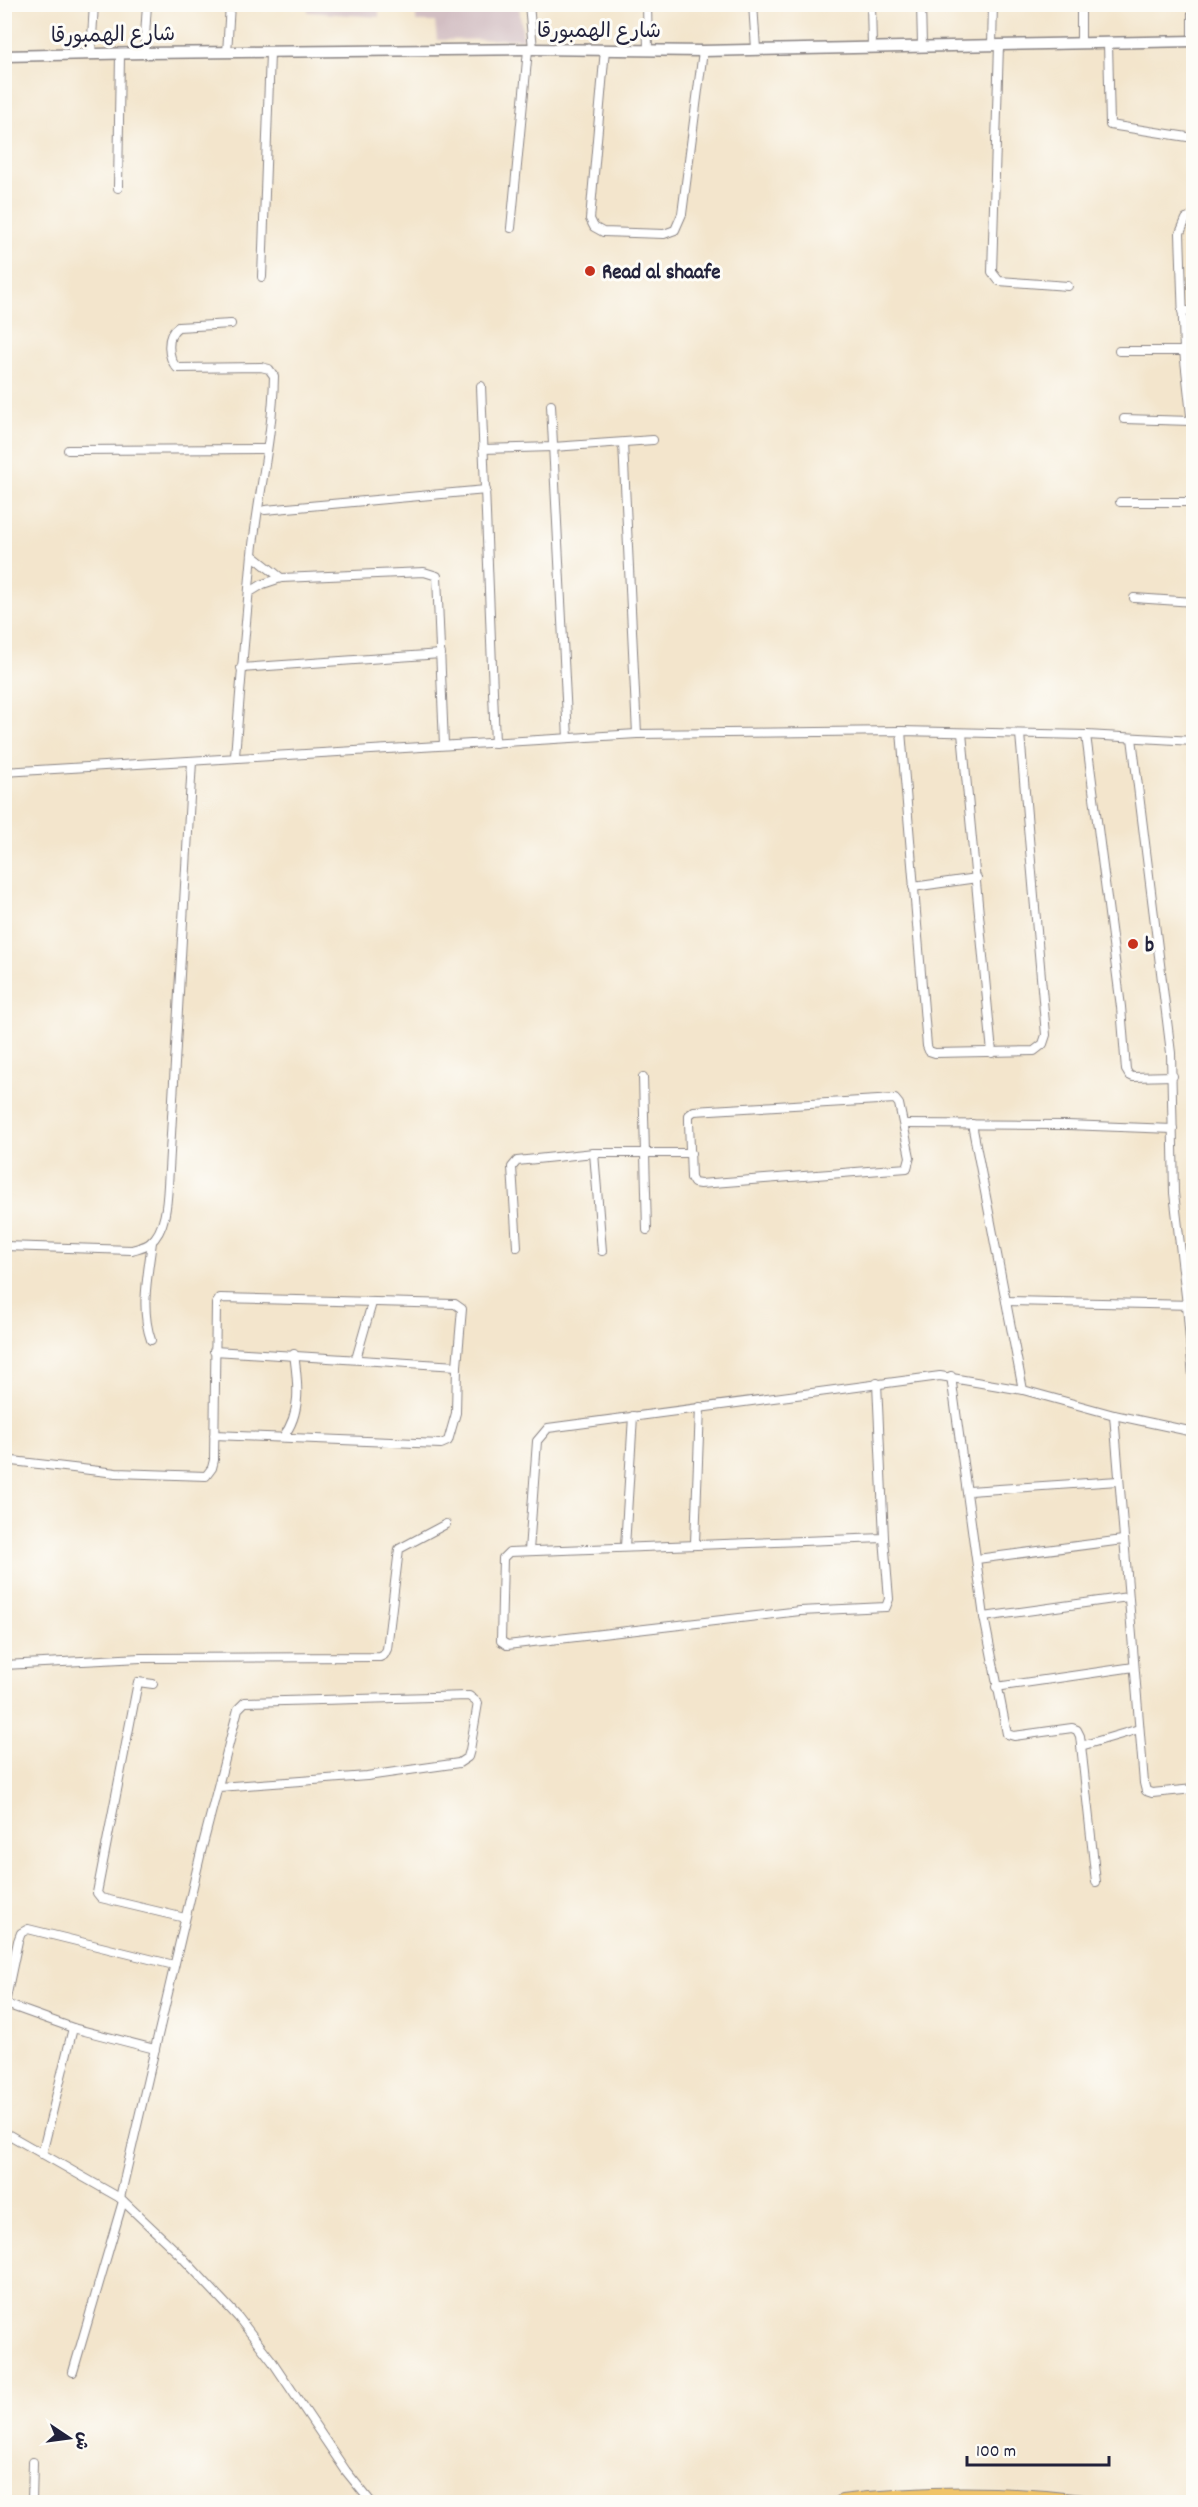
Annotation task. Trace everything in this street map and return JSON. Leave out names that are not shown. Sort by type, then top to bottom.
[{"type":"main road","points":[[842,2502],[909,2496],[977,2494],[1083,2502]]},
{"type":"street","points":[[92,54],[94,4]]},
{"type":"street","points":[[144,53],[147,4]]},
{"type":"street","points":[[227,53],[230,4]]},
{"type":"street","points":[[511,228],[530,49],[529,4]]},
{"type":"street","points":[[647,4],[648,50]]},
{"type":"street","points":[[753,4],[756,49]]},
{"type":"street","points":[[870,4],[872,46]]},
{"type":"street","points":[[921,4],[922,45]]},
{"type":"street","points":[[993,4],[996,45],[992,272],[999,281],[1068,286]]},
{"type":"street","points":[[1081,4],[1081,43]]},
{"type":"street","points":[[1192,4],[1193,41]]},
{"type":"street","name":"شارع الهمبورقا","points":[[4,56],[530,49],[703,51],[1193,41]]},
{"type":"street","points":[[1108,43],[1110,125],[1194,138]]},
{"type":"street","points":[[605,49],[590,219],[594,227],[603,232],[664,234],[675,230],[682,214],[703,51]]},
{"type":"street","points":[[262,277],[270,53]]},
{"type":"street","points":[[118,188],[120,54]]},
{"type":"street","points":[[1194,216],[1186,219],[1180,233],[1184,351],[1194,443]]},
{"type":"street","points":[[1182,311],[1194,311]]},
{"type":"street","points":[[231,324],[175,328],[171,335],[171,359],[177,368],[183,369],[261,367],[272,372],[274,388],[252,555],[235,756]]},
{"type":"street","points":[[1119,351],[1184,351]]},
{"type":"street","points":[[481,386],[495,743]]},
{"type":"street","points":[[551,405],[568,738]]},
{"type":"street","points":[[1124,419],[1191,420]]},
{"type":"street","points":[[483,449],[653,440]]},
{"type":"street","points":[[623,442],[637,734]]},
{"type":"street","points":[[68,450],[266,449]]},
{"type":"street","points":[[265,510],[486,490]]},
{"type":"street","points":[[1120,502],[1194,502]]},
{"type":"street","points":[[252,555],[281,578]]},
{"type":"street","points":[[250,592],[263,584],[281,578],[424,572],[437,576],[444,745]]},
{"type":"street","points":[[1134,598],[1194,602]]},
{"type":"street","points":[[241,668],[441,654]]},
{"type":"street","points":[[901,731],[929,1051],[992,1053],[1034,1051],[1043,1044],[1046,1035],[1020,734]]},
{"type":"street","points":[[4,772],[192,761],[235,756],[637,734],[901,731],[1086,735],[1194,741]]},
{"type":"street","points":[[962,733],[992,1053]]},
{"type":"street","points":[[1086,735],[1121,1007],[1126,1070],[1134,1077],[1173,1076]]},
{"type":"street","points":[[1132,738],[1167,1004],[1173,1076],[1174,1192],[1190,1305],[1194,1389]]},
{"type":"street","points":[[151,1340],[145,1314],[152,1242],[161,1227],[166,1207],[192,761]]},
{"type":"street","points":[[913,888],[977,878]]},
{"type":"street","points":[[643,1077],[647,1230]]},
{"type":"street","points":[[895,1099],[899,1104],[904,1124],[910,1157],[906,1168],[700,1184],[694,1183],[691,1178],[689,1115],[694,1111],[895,1099]]},
{"type":"street","points":[[904,1124],[1173,1129]]},
{"type":"street","points":[[972,1124],[1023,1390]]},
{"type":"street","points":[[517,1247],[512,1167],[514,1163],[594,1153],[691,1153]]},
{"type":"street","points":[[594,1153],[602,1251]]},
{"type":"street","points":[[4,1246],[132,1250],[152,1242]]},
{"type":"street","points":[[4,1460],[116,1473],[206,1476],[214,1460],[214,1435],[214,1351],[216,1304],[220,1298],[455,1304],[460,1306],[462,1310],[456,1366],[456,1413],[448,1441],[441,1444],[214,1435]]},
{"type":"street","points":[[1006,1301],[1190,1305]]},
{"type":"street","points":[[357,1359],[372,1303]]},
{"type":"street","points":[[214,1351],[294,1354],[456,1366]]},
{"type":"street","points":[[283,1437],[291,1427],[296,1412],[297,1379],[294,1354]]},
{"type":"street","points":[[951,1376],[969,1491],[984,1617],[1006,1734],[1014,1736],[1072,1728],[1077,1730],[1080,1736],[1096,1882]]},
{"type":"street","points":[[529,1551],[537,1440],[548,1428],[877,1383],[951,1376],[1023,1390],[1114,1415],[1194,1432]]},
{"type":"street","points":[[877,1383],[889,1599],[886,1607],[800,1611],[507,1645],[501,1641],[503,1558],[509,1552],[695,1543],[884,1538]]},
{"type":"street","points":[[695,1543],[700,1407]]},
{"type":"street","points":[[1114,1415],[1146,1791],[1152,1793],[1194,1789]]},
{"type":"street","points":[[625,1547],[633,1416]]},
{"type":"street","points":[[969,1491],[1118,1482]]},
{"type":"street","points":[[4,1665],[141,1658],[380,1657],[384,1655],[387,1648],[399,1549],[446,1524]]},
{"type":"street","points":[[977,1559],[1124,1540]]},
{"type":"street","points":[[984,1617],[1128,1597]]},
{"type":"street","points":[[996,1687],[1134,1667]]},
{"type":"street","points":[[153,1684],[138,1682],[97,1893],[101,1899],[185,1918]]},
{"type":"street","points":[[73,2372],[121,2200],[185,1918],[238,1709],[246,1702],[469,1696],[478,1703],[468,1757],[459,1763],[367,1776],[219,1787]]},
{"type":"street","points":[[1081,1746],[1139,1729]]},
{"type":"street","points":[[154,2049],[73,2028],[5,2006],[18,1941],[21,1933],[28,1929],[174,1965]]},
{"type":"street","points":[[42,2154],[73,2028]]},
{"type":"street","points":[[4,2132],[121,2200],[178,2253],[238,2317],[278,2369],[346,2471],[372,2502]]},
{"type":"street","points":[[32,2502],[33,2462]]},
{"type":"shaded area","points":[[308,5],[379,5],[379,17],[308,12]]},
{"type":"shaded area","points":[[416,5],[519,5],[523,39],[437,40],[435,22],[416,22]]},
{"type":"place","name":"Read al shaafe","points":[[590,271]]},
{"type":"place","name":"b","points":[[1133,944]]}]
